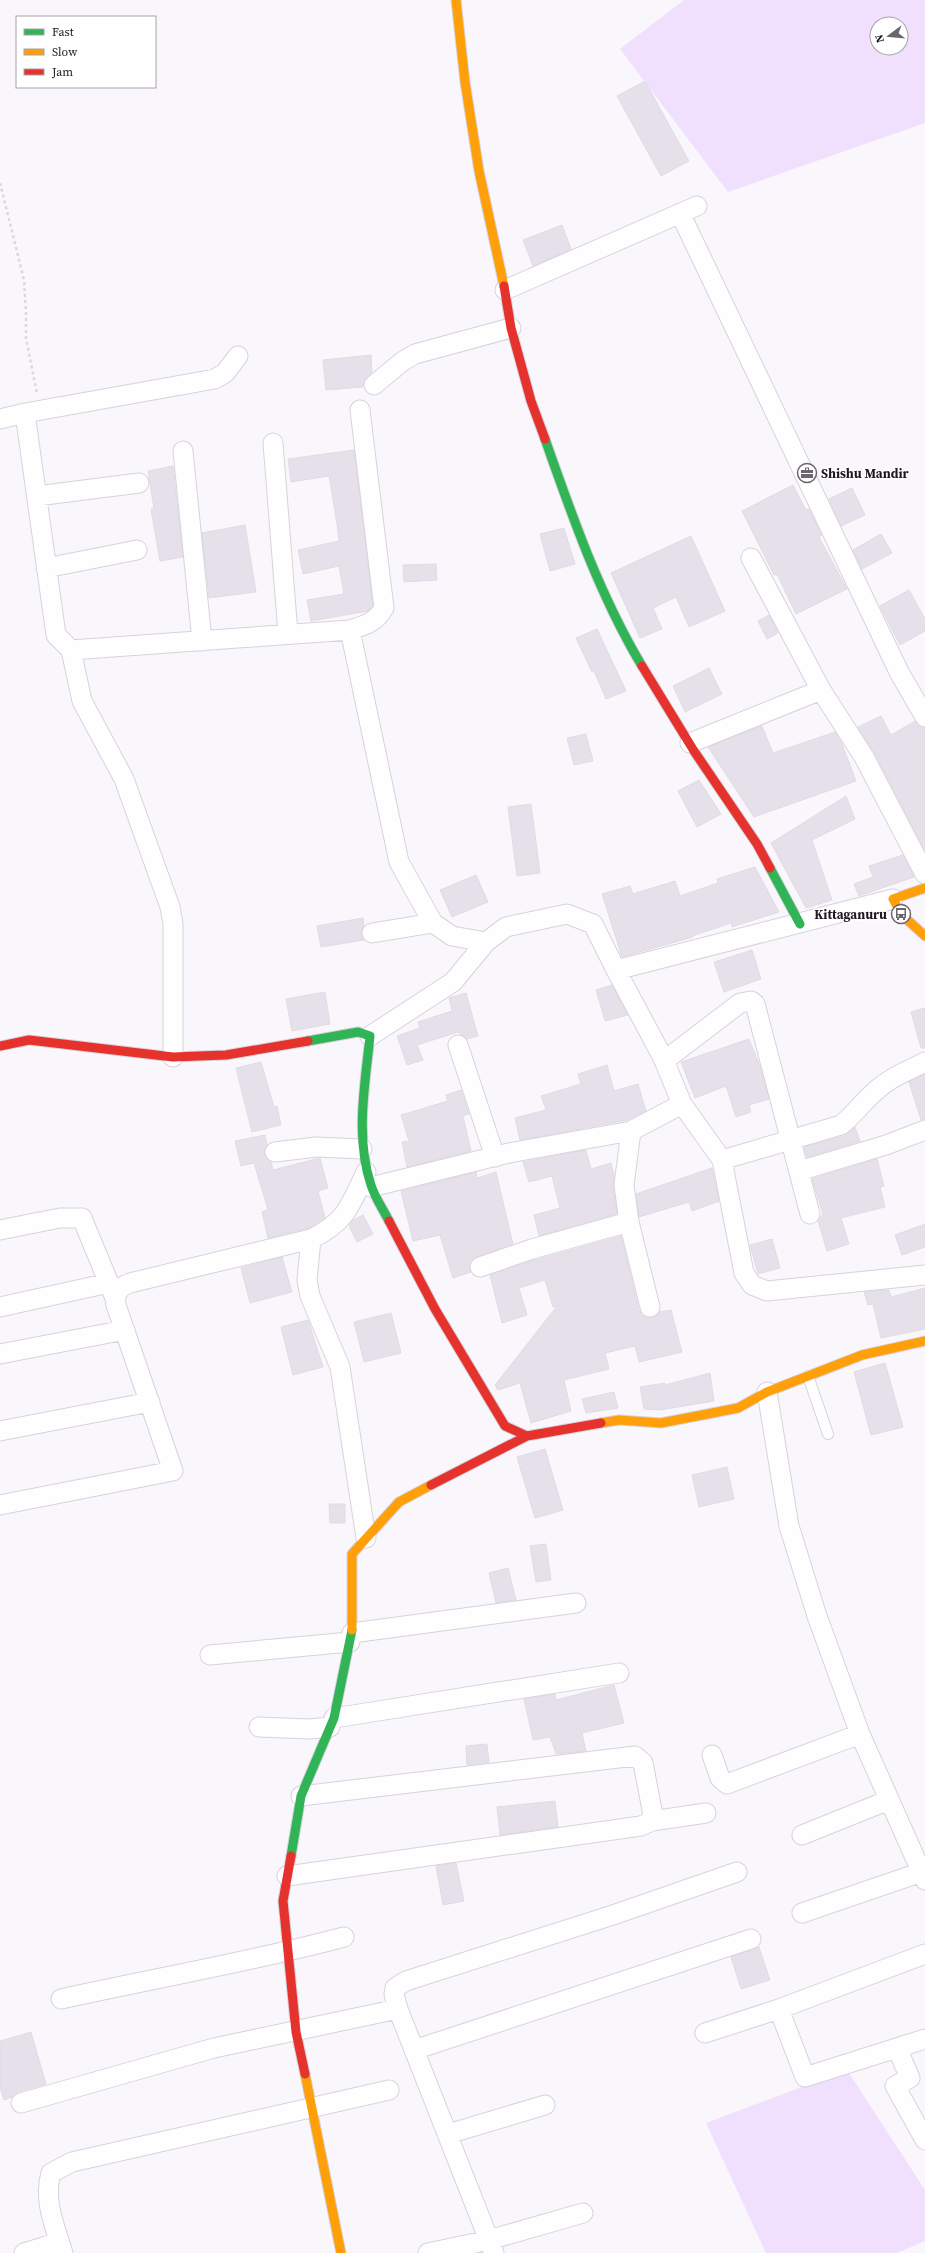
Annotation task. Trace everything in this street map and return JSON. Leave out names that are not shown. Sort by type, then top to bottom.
[{"type":"street","points":[[456,0],[465,82],[479,171],[505,290],[511,328],[531,401],[568,505],[623,634],[690,743],[757,844],[800,924]]},
{"type":"street","points":[[505,290],[688,210],[899,672],[925,718]]},
{"type":"street","points":[[374,386],[403,361],[415,354],[511,328]]},
{"type":"street","points":[[0,419],[215,379],[224,373],[238,356]]},
{"type":"street","points":[[71,650],[350,630],[368,625],[378,618],[384,608],[360,410]]},
{"type":"street","points":[[33,412],[37,496],[56,634],[71,650],[82,701],[124,779],[170,907],[173,924],[173,1057]]},
{"type":"street","points":[[273,443],[288,634]]},
{"type":"street","points":[[183,451],[202,641]]},
{"type":"street","points":[[37,496],[139,483]]},
{"type":"street","points":[[46,568],[137,550]]},
{"type":"street","points":[[751,558],[821,690],[864,757],[925,874]]},
{"type":"street","points":[[350,630],[399,862],[433,923],[452,936],[486,942]]},
{"type":"street","points":[[690,743],[821,690]]},
{"type":"street","points":[[616,970],[800,924],[893,899],[925,888]]},
{"type":"street","points":[[893,899],[901,914],[925,936]]},
{"type":"street","points":[[370,1036],[453,982],[486,942],[506,927],[567,914],[593,924],[664,1061],[682,1104],[722,1160],[744,1273],[752,1285],[767,1291],[925,1275]]},
{"type":"street","points":[[372,933],[433,923]]},
{"type":"street","points":[[664,1061],[740,1003],[750,1001],[757,1009],[810,1214]]},
{"type":"street","points":[[0,1046],[29,1040],[173,1057],[226,1055],[358,1032],[370,1036]]},
{"type":"street","points":[[370,1036],[362,1149],[368,1180],[435,1309],[505,1426],[527,1436]]},
{"type":"street","points":[[458,1045],[495,1157]]},
{"type":"street","points":[[722,1160],[841,1125],[889,1080],[925,1062]]},
{"type":"street","points":[[0,1307],[112,1290],[130,1283],[311,1239],[329,1230],[346,1213],[368,1180],[631,1131],[682,1104]]},
{"type":"street","points":[[799,1171],[886,1145],[925,1130]]},
{"type":"street","points":[[631,1131],[624,1185],[629,1222],[650,1307]]},
{"type":"street","points":[[275,1152],[316,1147],[362,1149]]},
{"type":"street","points":[[0,1230],[60,1218],[82,1218],[112,1290],[173,1471],[0,1505]]},
{"type":"street","points":[[480,1267],[532,1249],[629,1222]]},
{"type":"street","points":[[311,1239],[307,1280],[310,1296],[340,1367],[366,1538]]},
{"type":"street","points":[[0,1354],[125,1330]]},
{"type":"street","points":[[341,2253],[296,2032],[282,1901],[301,1796],[332,1722],[351,1637],[352,1554],[399,1502],[527,1436],[619,1420],[661,1423],[704,1416],[738,1408],[767,1392],[862,1355],[925,1341]]},
{"type":"street","points":[[767,1392],[789,1526],[817,1616],[860,1734],[923,1876],[802,1913]]},
{"type":"street","points":[[0,1431],[150,1402]]},
{"type":"street","points":[[210,1655],[351,1637],[576,1603]]},
{"type":"street","points":[[259,1727],[309,1729],[332,1722],[619,1673]]},
{"type":"street","points":[[712,1755],[720,1778],[727,1784],[860,1734]]},
{"type":"street","points":[[301,1796],[635,1756],[644,1763],[653,1815],[652,1821]]},
{"type":"street","points":[[802,1835],[889,1800]]},
{"type":"street","points":[[287,1876],[641,1826],[652,1821],[706,1813]]},
{"type":"street","points":[[491,2246],[398,2009],[394,1994],[395,1988],[406,1981],[614,1915],[737,1872]]},
{"type":"street","points":[[61,2000],[163,1976],[288,1952],[344,1937]]},
{"type":"street","points":[[414,2050],[751,1939]]},
{"type":"street","points":[[705,2034],[779,2009],[925,1954]]},
{"type":"street","points":[[21,2103],[214,2048],[296,2032],[398,2009]]},
{"type":"street","points":[[779,2009],[805,2077],[925,2039]]},
{"type":"street","points":[[897,2048],[910,2078],[895,2086],[925,2140]]},
{"type":"street","points":[[24,2253],[61,2248],[51,2214],[47,2187],[51,2173],[72,2162],[389,2090]]},
{"type":"street","points":[[448,2134],[545,2105]]},
{"type":"street","points":[[428,2253],[491,2246],[583,2213]]},
{"type":"lane","points":[[808,1376],[828,1434]]},
{"type":"path","points":[[0,183],[24,280],[26,338],[33,412]]},
{"type":"shaded area","points":[[684,0],[925,0],[925,123],[728,192],[620,49]]},
{"type":"shaded area","points":[[847,2070],[925,2190],[925,2241],[897,2253],[766,2253],[706,2123]]},
{"type":"building","points":[[645,81],[689,161],[661,176],[617,96]]},
{"type":"building","points":[[562,225],[571,249],[533,266],[523,240]]},
{"type":"building","points":[[371,355],[372,372],[364,381],[363,387],[326,390],[323,360]]},
{"type":"building","points":[[354,450],[373,605],[368,611],[311,621],[307,600],[344,594],[339,566],[303,574],[298,550],[339,541],[337,524],[329,476],[291,482],[288,459]]},
{"type":"building","points":[[173,466],[183,557],[160,561],[151,509],[154,509],[148,471]]},
{"type":"building","points":[[793,485],[806,510],[809,509],[822,535],[819,537],[847,589],[796,614],[777,574],[774,575],[742,511]]},
{"type":"building","points":[[852,488],[865,515],[841,526],[829,499]]},
{"type":"building","points":[[245,525],[256,592],[209,598],[202,533]]},
{"type":"building","points":[[564,528],[575,564],[550,571],[540,534]]},
{"type":"building","points":[[881,534],[892,553],[862,569],[853,550]]},
{"type":"building","points":[[691,536],[725,611],[689,627],[676,597],[653,608],[662,629],[640,638],[611,573]]},
{"type":"building","points":[[436,564],[437,580],[404,582],[403,565]]},
{"type":"building","points":[[909,590],[925,619],[925,631],[900,645],[880,606]]},
{"type":"building","points":[[769,615],[778,633],[767,639],[758,621]]},
{"type":"building","points":[[597,629],[626,691],[606,699],[594,671],[592,672],[576,638]]},
{"type":"building","points":[[709,668],[722,694],[685,712],[673,686]]},
{"type":"building","points":[[881,716],[891,735],[915,721],[919,726],[925,728],[925,850],[874,752],[858,727]]},
{"type":"building","points":[[762,726],[773,753],[835,732],[842,744],[856,781],[754,817],[708,747]]},
{"type":"building","points":[[586,734],[593,761],[574,765],[567,738]]},
{"type":"building","points":[[699,780],[721,814],[697,827],[678,791]]},
{"type":"building","points":[[846,796],[855,819],[812,840],[832,900],[806,908],[771,843]]},
{"type":"building","points":[[531,804],[540,873],[517,876],[508,807]]},
{"type":"building","points":[[903,855],[914,877],[859,896],[854,884],[873,877],[869,866]]},
{"type":"building","points":[[755,867],[779,912],[732,927],[731,923],[692,936],[693,937],[622,957],[602,894],[630,886],[633,894],[675,881],[680,896],[718,883],[717,879]]},
{"type":"building","points":[[476,875],[488,902],[452,917],[440,890]]},
{"type":"building","points":[[363,918],[364,926],[361,934],[364,940],[321,947],[317,926]]},
{"type":"building","points":[[752,950],[761,979],[724,992],[714,962]]},
{"type":"building","points":[[612,985],[628,1015],[605,1021],[596,990]]},
{"type":"building","points":[[325,992],[330,1024],[292,1031],[286,999]]},
{"type":"building","points":[[466,993],[478,1036],[467,1039],[458,1032],[417,1045],[423,1060],[407,1065],[397,1036],[420,1028],[418,1022],[452,1011],[449,998]]},
{"type":"building","points":[[925,1008],[925,1048],[921,1048],[911,1012]]},
{"type":"building","points":[[749,1039],[761,1069],[769,1099],[749,1105],[751,1112],[736,1117],[726,1086],[695,1098],[681,1062]]},
{"type":"building","points":[[261,1062],[274,1107],[277,1106],[281,1125],[252,1132],[236,1068]]},
{"type":"building","points":[[607,1065],[614,1091],[638,1084],[646,1111],[627,1120],[520,1140],[515,1118],[546,1110],[541,1096],[581,1084],[578,1074]]},
{"type":"building","points":[[925,1074],[925,1119],[921,1120],[909,1082]]},
{"type":"building","points":[[461,1090],[469,1114],[463,1116],[471,1151],[407,1167],[402,1142],[409,1141],[401,1115],[448,1101],[446,1095]]},
{"type":"building","points":[[855,1127],[860,1141],[807,1157],[804,1147],[844,1136]]},
{"type":"building","points":[[265,1135],[267,1145],[264,1154],[271,1162],[273,1170],[320,1158],[328,1188],[318,1191],[325,1218],[309,1228],[268,1238],[262,1212],[268,1210],[254,1163],[241,1166],[235,1141]]},
{"type":"building","points":[[586,1150],[591,1169],[611,1163],[614,1175],[613,1186],[617,1214],[539,1236],[534,1215],[560,1208],[552,1176],[529,1182],[523,1162]]},
{"type":"building","points":[[877,1159],[884,1186],[880,1187],[885,1207],[841,1218],[849,1244],[827,1251],[818,1221],[823,1214],[812,1179]]},
{"type":"building","points":[[712,1168],[719,1201],[692,1211],[689,1202],[639,1217],[636,1194]]},
{"type":"building","points":[[476,1172],[477,1178],[496,1172],[513,1244],[476,1257],[469,1265],[471,1272],[453,1278],[440,1235],[413,1241],[401,1191]]},
{"type":"building","points":[[363,1215],[373,1234],[357,1242],[349,1226],[352,1221]]},
{"type":"building","points":[[925,1224],[925,1247],[902,1255],[895,1235]]},
{"type":"building","points":[[621,1236],[639,1310],[642,1315],[652,1318],[659,1312],[671,1310],[682,1352],[639,1362],[635,1346],[605,1353],[609,1369],[564,1380],[571,1411],[531,1423],[520,1383],[498,1390],[495,1385],[557,1306],[553,1307],[545,1280],[519,1288],[527,1315],[502,1323],[490,1275],[535,1260]]},
{"type":"building","points":[[772,1239],[780,1268],[758,1274],[750,1245]]},
{"type":"building","points":[[282,1257],[292,1292],[250,1303],[241,1268]]},
{"type":"building","points":[[925,1288],[925,1329],[881,1338],[873,1304],[868,1305],[864,1292],[889,1290],[891,1297]]},
{"type":"building","points":[[391,1313],[401,1353],[364,1362],[354,1322]]},
{"type":"building","points":[[308,1320],[323,1367],[293,1375],[281,1327]]},
{"type":"building","points":[[885,1363],[903,1427],[871,1435],[854,1372]]},
{"type":"building","points":[[710,1373],[714,1401],[660,1410],[644,1409],[640,1387],[665,1383],[665,1385]]},
{"type":"building","points":[[614,1392],[618,1408],[586,1413],[582,1399]]},
{"type":"building","points":[[545,1449],[563,1510],[535,1518],[517,1457]]},
{"type":"building","points":[[727,1467],[734,1499],[699,1507],[692,1475]]},
{"type":"building","points":[[329,1504],[345,1504],[345,1523],[330,1523]]},
{"type":"building","points":[[546,1544],[551,1580],[536,1582],[530,1546]]},
{"type":"building","points":[[508,1568],[516,1600],[496,1603],[489,1573]]},
{"type":"building","points":[[614,1685],[624,1723],[582,1733],[586,1751],[556,1754],[550,1737],[533,1740],[524,1699],[555,1694],[556,1700]]},
{"type":"building","points":[[487,1744],[489,1762],[467,1765],[466,1746]]},
{"type":"building","points":[[555,1801],[558,1827],[500,1835],[497,1807]]},
{"type":"building","points":[[456,1863],[464,1901],[443,1905],[436,1866]]},
{"type":"building","points":[[759,1947],[770,1980],[741,1989],[731,1957]]},
{"type":"building","points":[[31,2032],[46,2084],[18,2092],[12,2097],[4,2100],[0,2087],[0,2041]]},
{"type":"traffic: fast","points":[[545,439],[576,526],[600,584],[642,666]]},
{"type":"traffic: fast","points":[[770,868],[800,924]]},
{"type":"traffic: fast","points":[[308,1041],[358,1032],[370,1036],[364,1092],[362,1130],[363,1148],[371,1185],[389,1221]]},
{"type":"traffic: fast","points":[[291,1856],[301,1796],[334,1718],[352,1630]]},
{"type":"traffic: slow","points":[[456,0],[465,82],[479,171],[504,286]]},
{"type":"traffic: slow","points":[[925,888],[893,899],[901,914],[925,936]]},
{"type":"traffic: slow","points":[[601,1423],[619,1420],[661,1423],[738,1408],[767,1392],[862,1355],[925,1341]]},
{"type":"traffic: slow","points":[[352,1630],[352,1554],[399,1502],[431,1485]]},
{"type":"traffic: slow","points":[[305,2074],[341,2253]]},
{"type":"traffic: jam","points":[[504,286],[511,328],[531,401],[545,439]]},
{"type":"traffic: jam","points":[[642,666],[694,751],[757,844],[770,868]]},
{"type":"traffic: jam","points":[[0,1046],[29,1040],[173,1057],[226,1055],[308,1041]]},
{"type":"traffic: jam","points":[[389,1221],[435,1309],[505,1426],[527,1436],[601,1423]]},
{"type":"traffic: jam","points":[[431,1485],[527,1436]]},
{"type":"traffic: jam","points":[[291,1856],[283,1901],[296,2032],[305,2074]]},
{"type":"place","name":"Shishu Mandir","points":[[807,473]]},
{"type":"place","name":"Kittaganuru","points":[[901,914]]}]
